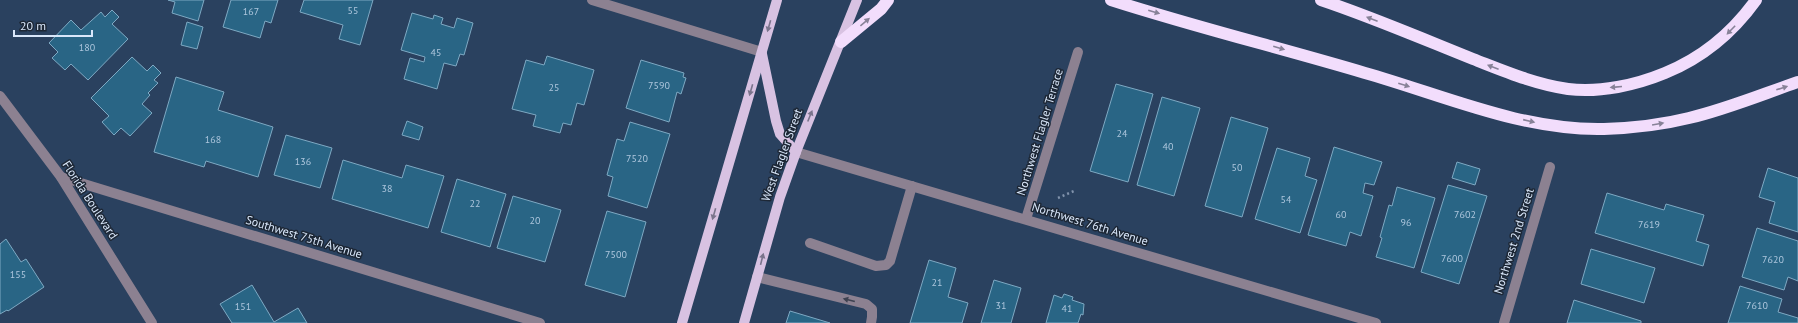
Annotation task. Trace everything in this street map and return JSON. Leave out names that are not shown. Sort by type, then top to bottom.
[{"type":"highway","points":[[841,42],[881,9],[888,0]]},
{"type":"highway","points":[[1111,0],[1367,73],[1488,111],[1532,122],[1571,127],[1603,129],[1644,126],[1690,118],[1798,82]]},
{"type":"highway","points":[[1321,0],[1530,81],[1569,89],[1624,86],[1656,77],[1682,66],[1704,52],[1728,33],[1756,0]]},
{"type":"main road","points":[[682,323],[777,0]]},
{"type":"main road","name":"West Flagler Street","points":[[744,323],[780,197],[796,152],[857,0]]},
{"type":"main road","points":[[762,52],[780,134],[796,152]]},
{"type":"street","points":[[592,0],[762,52]]},
{"type":"street","name":"Northwest Flagler Terrace","points":[[1026,219],[1078,52]]},
{"type":"street","name":"Florida Boulevard","points":[[0,96],[61,177],[152,323]]},
{"type":"street","name":"Northwest 76th Avenue","points":[[796,152],[1376,323]]},
{"type":"street","name":"Northwest 2nd Street","points":[[1504,323],[1550,167]]},
{"type":"street","name":"Southwest 75th Avenue","points":[[61,177],[540,323]]},
{"type":"street","points":[[810,243],[876,266],[886,265],[890,261],[912,186]]},
{"type":"street","points":[[757,277],[866,304],[872,309],[871,323]]},
{"type":"path","points":[[1058,198],[1074,191]]},
{"type":"building","points":[[168,0],[204,0],[198,21],[172,13],[175,2]]},
{"type":"building","points":[[231,0],[278,0],[271,23],[265,21],[260,38],[223,27]]},
{"type":"building","points":[[304,0],[373,0],[360,45],[339,39],[343,25],[300,12]]},
{"type":"building","points":[[112,10],[119,17],[112,24],[128,39],[88,80],[71,64],[65,70],[52,58],[58,52],[49,43],[71,20],[81,30],[101,12],[105,17]]},
{"type":"building","points":[[412,13],[433,19],[434,15],[443,18],[441,24],[454,28],[457,18],[473,23],[464,55],[460,54],[456,66],[444,63],[437,89],[404,79],[410,58],[424,62],[425,57],[401,50]]},
{"type":"building","points":[[187,22],[203,27],[197,49],[181,45]]},
{"type":"building","points":[[547,56],[594,70],[584,105],[577,103],[571,125],[563,123],[560,133],[533,126],[536,115],[512,109],[526,60],[544,65]]},
{"type":"building","points":[[132,57],[147,71],[153,65],[161,73],[154,80],[158,83],[148,93],[150,95],[142,104],[152,113],[130,136],[121,128],[114,135],[102,122],[109,116],[91,98]]},
{"type":"building","points":[[641,60],[684,73],[683,77],[686,78],[681,94],[677,92],[669,122],[626,108]]},
{"type":"building","points":[[176,77],[224,92],[218,110],[273,127],[258,177],[206,161],[204,167],[154,152]]},
{"type":"building","points":[[1116,84],[1153,94],[1128,182],[1090,171]]},
{"type":"building","points":[[1162,97],[1200,108],[1174,196],[1137,185]]},
{"type":"building","points":[[1231,117],[1268,128],[1242,217],[1205,206]]},
{"type":"building","points":[[407,121],[423,127],[419,140],[402,135]]},
{"type":"building","points":[[630,122],[670,134],[647,208],[608,196],[613,177],[607,175],[617,139],[624,141]]},
{"type":"building","points":[[286,135],[332,148],[320,188],[274,175]]},
{"type":"building","points":[[1334,147],[1382,162],[1374,185],[1365,183],[1363,193],[1373,196],[1361,236],[1350,232],[1346,246],[1308,235]]},
{"type":"building","points":[[1277,148],[1310,158],[1305,176],[1317,180],[1300,233],[1255,219]]},
{"type":"building","points":[[343,160],[402,178],[406,165],[444,176],[428,228],[332,199]]},
{"type":"building","points":[[1457,162],[1480,169],[1475,185],[1452,178]]},
{"type":"building","points":[[1768,168],[1798,178],[1798,232],[1769,223],[1775,202],[1759,197]]},
{"type":"building","points":[[457,179],[506,194],[490,247],[441,232]]},
{"type":"building","points":[[1448,185],[1487,196],[1459,284],[1421,272]]},
{"type":"building","points":[[1397,187],[1435,198],[1414,268],[1376,257],[1382,238],[1380,237],[1389,205],[1392,206]]},
{"type":"building","points":[[1607,193],[1664,210],[1666,204],[1704,215],[1696,241],[1709,245],[1703,266],[1595,233]]},
{"type":"building","points":[[513,196],[561,210],[545,262],[497,248]]},
{"type":"building","points":[[607,211],[646,222],[625,297],[585,285]]},
{"type":"building","points":[[1757,228],[1798,241],[1798,281],[1788,277],[1784,290],[1742,277]]},
{"type":"building","points":[[6,239],[21,262],[26,259],[44,287],[8,311],[7,310],[0,314],[0,244]]},
{"type":"building","points":[[1591,249],[1655,268],[1644,303],[1581,284]]},
{"type":"building","points":[[929,260],[956,268],[948,297],[968,303],[962,323],[910,323]]},
{"type":"building","points":[[994,280],[1021,288],[1011,323],[981,323]]},
{"type":"building","points":[[252,285],[274,322],[298,308],[307,323],[232,323],[220,304]]},
{"type":"building","points":[[1740,286],[1782,299],[1778,312],[1798,318],[1798,323],[1728,323]]},
{"type":"building","points":[[1064,294],[1073,297],[1072,300],[1084,304],[1083,315],[1081,314],[1078,323],[1046,323],[1054,295],[1062,298]]},
{"type":"building","points":[[1574,300],[1641,321],[1641,323],[1567,323]]},
{"type":"building","points":[[790,311],[830,323],[786,323]]}]
